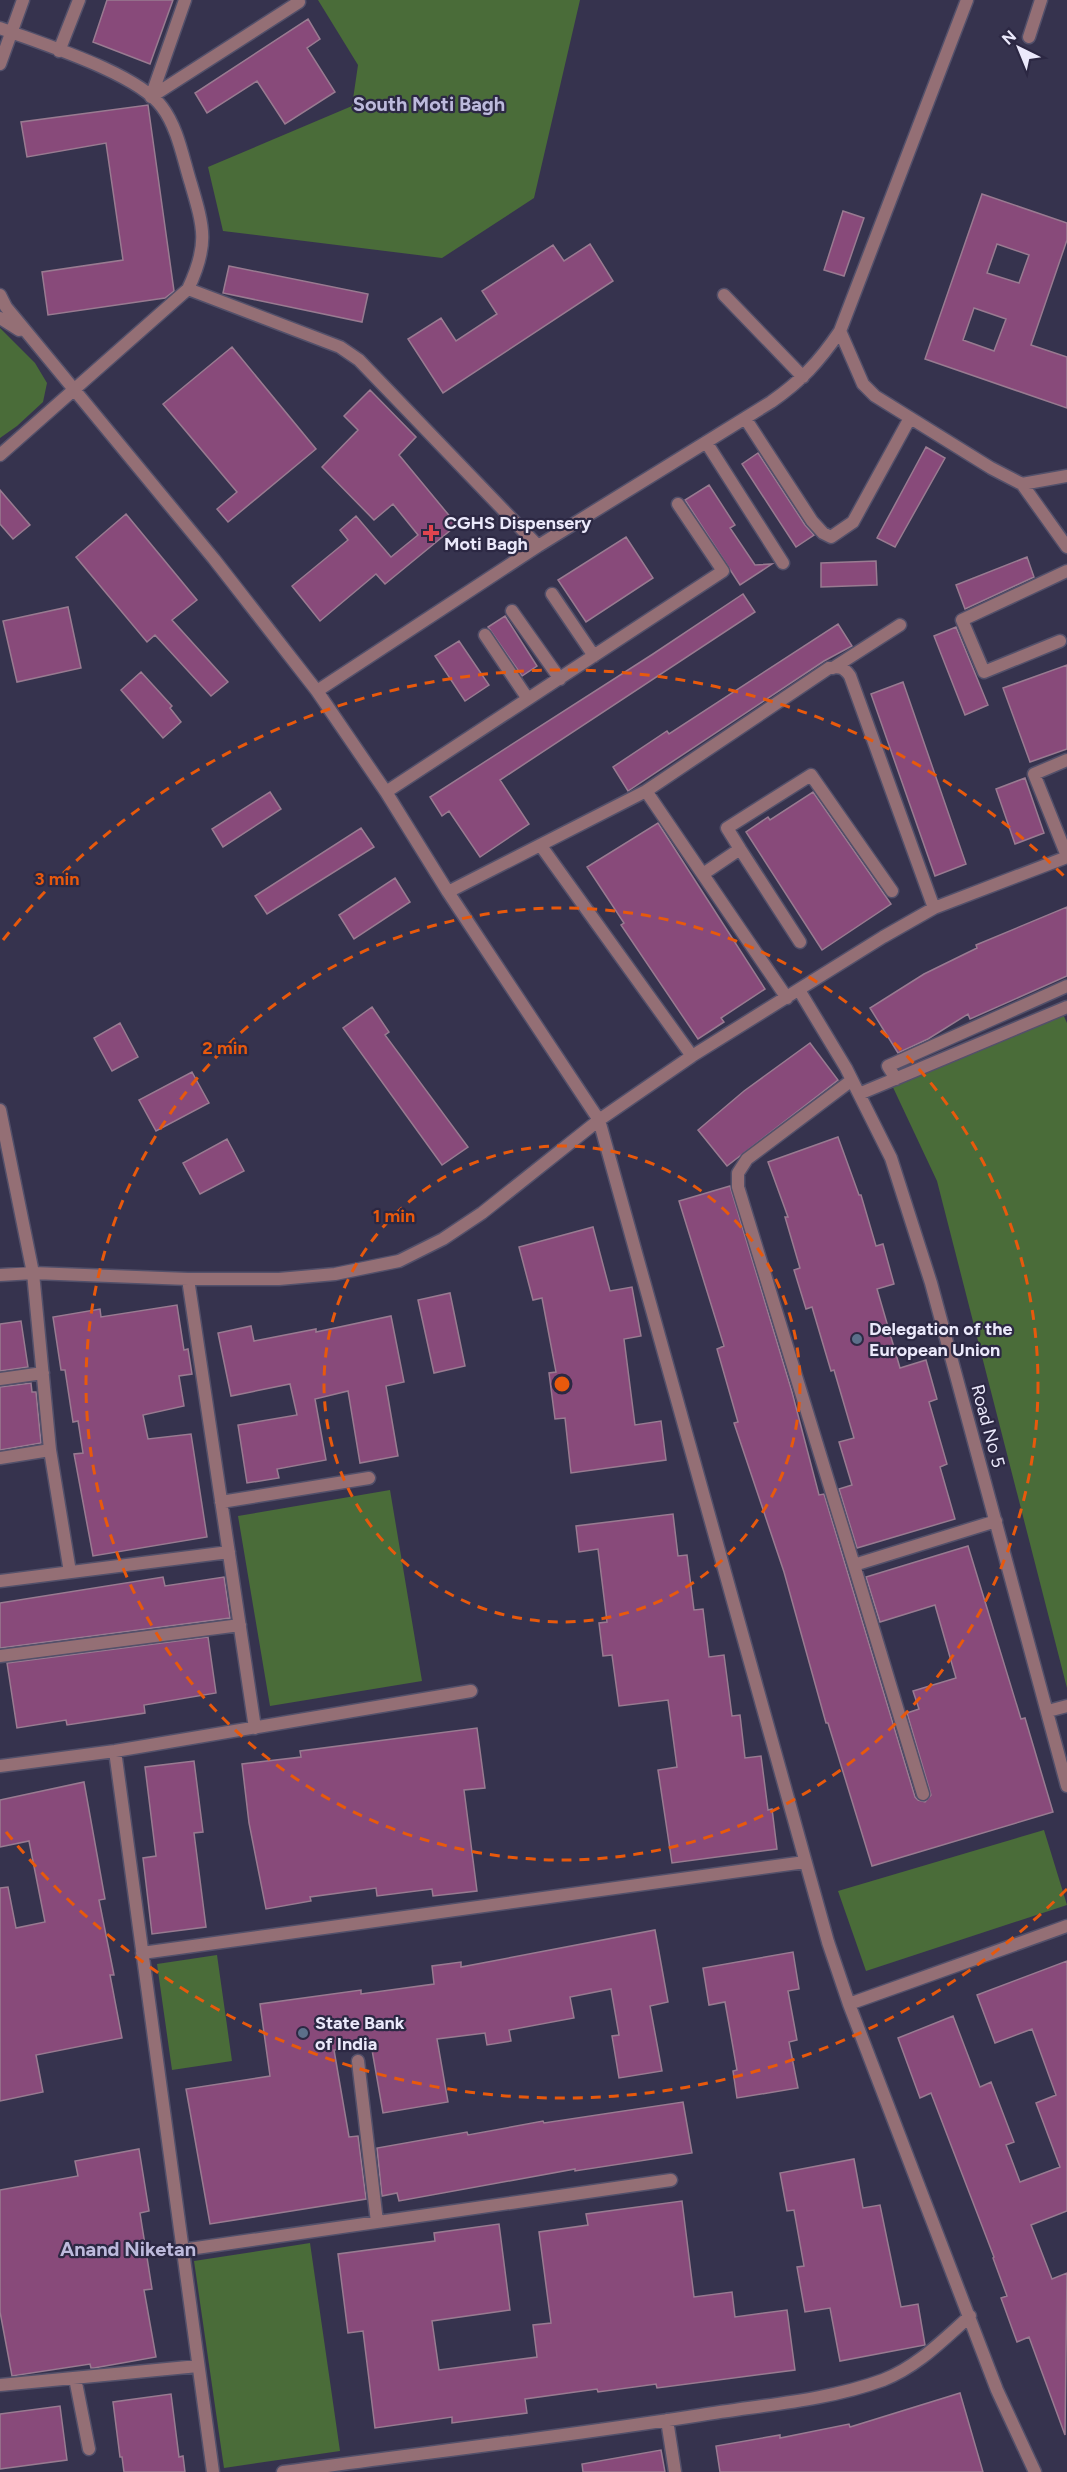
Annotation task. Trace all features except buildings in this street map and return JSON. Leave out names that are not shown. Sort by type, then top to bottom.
[{"type":"street","points":[[0,64],[6,31],[23,0]]},
{"type":"street","points":[[59,51],[79,0]]},
{"type":"street","points":[[151,97],[185,0]]},
{"type":"street","points":[[317,691],[538,546],[771,402],[803,377],[820,360],[840,331],[967,0]]},
{"type":"street","points":[[1029,37],[1041,0]]},
{"type":"street","points":[[151,97],[298,2]]},
{"type":"street","points":[[0,455],[188,288],[197,269],[203,226],[176,135],[163,107],[126,77],[6,31]]},
{"type":"street","points":[[188,288],[340,347],[359,360],[538,546]]},
{"type":"street","points":[[0,295],[6,307],[28,335],[214,559],[317,691],[386,792],[448,892],[598,1120],[805,1862],[849,2004],[966,2320],[1035,2472]]},
{"type":"street","points":[[724,295],[803,377]]},
{"type":"street","points":[[0,318],[28,335]]},
{"type":"street","points":[[840,331],[863,384],[875,396],[990,468],[1022,484],[1067,547]]},
{"type":"street","points":[[745,418],[812,521],[822,533],[831,537],[853,522],[910,418]]},
{"type":"street","points":[[706,442],[783,564]]},
{"type":"street","points":[[1022,484],[1067,476]]},
{"type":"street","points":[[386,792],[723,571],[678,504]]},
{"type":"street","points":[[1060,641],[984,672],[962,620],[1067,571]]},
{"type":"street","points":[[552,594],[594,656]]},
{"type":"street","points":[[512,611],[560,679]]},
{"type":"street","points":[[448,892],[646,790],[900,625]]},
{"type":"street","points":[[485,635],[528,699]]},
{"type":"street","points":[[832,668],[844,669],[850,676],[934,908]]},
{"type":"street","points":[[0,1275],[33,1273],[188,1279],[279,1279],[335,1274],[399,1261],[443,1239],[482,1213],[598,1120],[692,1056],[934,908],[1067,856],[1034,774],[1067,760]]},
{"type":"street","points":[[800,942],[727,828],[811,775],[892,891]]},
{"type":"street","points":[[646,790],[787,998]]},
{"type":"street","points":[[541,846],[692,1056]]},
{"type":"street","points":[[703,874],[740,849]]},
{"type":"street","points":[[896,1079],[888,1066],[1067,987]]},
{"type":"street","name":"Road No 5","points":[[799,990],[852,1080],[891,1158],[930,1283],[1067,1786]]},
{"type":"street","points":[[859,1094],[1067,1007]]},
{"type":"street","points":[[852,1080],[747,1159],[738,1173],[738,1187],[923,1794]]},
{"type":"street","points":[[0,1110],[33,1273],[50,1450],[69,1572]]},
{"type":"street","points":[[188,1279],[255,1728]]},
{"type":"street","points":[[0,1379],[43,1372]]},
{"type":"street","points":[[0,1458],[50,1450]]},
{"type":"street","points":[[221,1502],[369,1478]]},
{"type":"street","points":[[854,1565],[996,1521]]},
{"type":"street","points":[[0,1581],[229,1552]]},
{"type":"street","points":[[0,1656],[240,1625]]},
{"type":"street","points":[[0,1766],[115,1752],[471,1691]]},
{"type":"street","points":[[1048,1711],[1067,1706]]},
{"type":"street","points":[[115,1752],[213,2472]]},
{"type":"street","points":[[142,1953],[805,1862]]},
{"type":"street","points":[[849,2004],[1067,1926]]},
{"type":"street","points":[[358,2061],[377,2222]]},
{"type":"street","points":[[182,2250],[671,2180]]},
{"type":"street","points":[[283,2472],[667,2420],[818,2396],[884,2380],[925,2356],[966,2320]]},
{"type":"street","points":[[0,2385],[198,2366]]},
{"type":"street","points":[[75,2378],[89,2449]]},
{"type":"street","points":[[667,2420],[675,2472]]},
{"type":"green space","points":[[318,0],[580,0],[534,198],[442,258],[223,231],[208,167],[352,106],[358,65]]},
{"type":"green space","points":[[0,328],[35,363],[47,383],[43,402],[0,438]]},
{"type":"green space","points":[[1058,1003],[1067,1023],[1067,1688],[937,1181],[890,1081]]},
{"type":"green space","points":[[390,1490],[422,1681],[270,1706],[238,1516]]},
{"type":"green space","points":[[1044,1830],[1067,1905],[866,1971],[838,1891]]},
{"type":"green space","points":[[217,1955],[232,2061],[172,2070],[157,1964]]},
{"type":"green space","points":[[310,2243],[340,2451],[224,2468],[194,2261]]},
{"type":"place","name":"CGHS Dispensery Moti Bagh","points":[[431,533]]},
{"type":"place","name":"Delegation of the European Union","points":[[857,1339]]},
{"type":"place","name":"State Bank of India","points":[[303,2033]]},
{"type":"district","name":"South Moti Bagh","points":[[429,104]]},
{"type":"district","name":"Anand Niketan","points":[[128,2249]]}]
